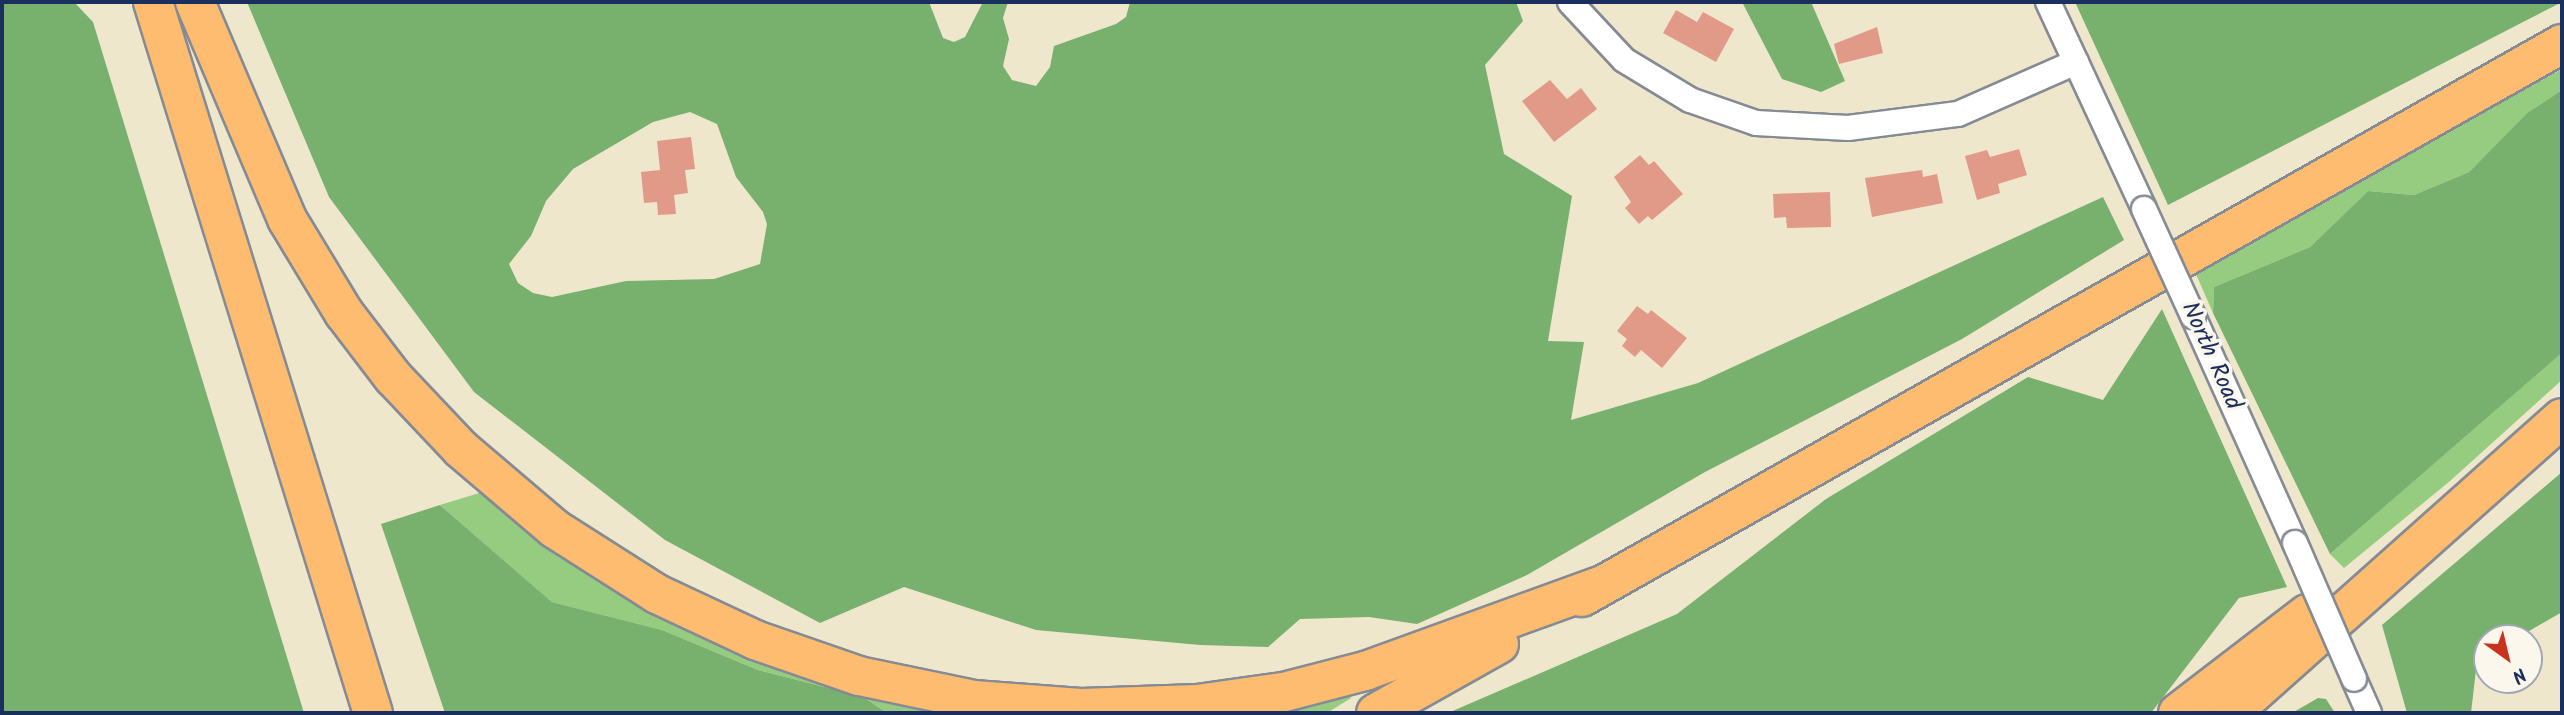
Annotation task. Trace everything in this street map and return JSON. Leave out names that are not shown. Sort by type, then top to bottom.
[{"type":"highway","points":[[153,2],[373,713]]},
{"type":"highway","points":[[195,2],[287,219],[344,313],[394,377],[461,449],[555,529],[657,594],[755,640],[859,676],[936,694],[1036,706],[1173,706],[1252,698],[1343,678],[1603,585]]},
{"type":"highway","points":[[1376,713],[2562,44]]},
{"type":"highway","points":[[2231,713],[2562,418]]},
{"type":"highway","points":[[2178,713],[2423,519],[2510,465]]},
{"type":"street","points":[[1570,2],[1624,60],[1690,100],[1756,123],[1848,128],[1958,114],[2076,62]]},
{"type":"street","name":"North Road","points":[[2048,2],[2193,316],[2370,713]]},
{"type":"green space","points":[[2,2],[74,2],[93,22],[304,713],[2,713]]},
{"type":"green space","points":[[247,2],[929,2],[943,38],[954,42],[965,37],[983,2],[1008,2],[1003,18],[1009,39],[1003,66],[1012,80],[1036,86],[1050,67],[1054,46],[1116,24],[1126,17],[1130,2],[1516,2],[1523,21],[1485,65],[1504,154],[1572,196],[1548,341],[1584,342],[1571,420],[1698,383],[2103,197],[2124,240],[1962,339],[1705,472],[1527,575],[1417,624],[1369,617],[1300,619],[1268,647],[1200,645],[1036,630],[904,587],[820,623],[665,540],[474,392],[329,197]],"holes":[[[690,112],[717,124],[736,177],[763,212],[767,224],[760,264],[714,279],[626,281],[552,297],[533,293],[518,283],[509,264],[531,236],[546,201],[573,169],[653,122]]]},
{"type":"green space","points":[[1742,2],[1811,2],[1845,81],[1821,92],[1782,79]]},
{"type":"green space","points":[[2075,2],[2562,2],[2168,205]]},
{"type":"green space","points":[[2562,69],[2562,90],[2527,113],[2469,172],[2414,195],[2368,191],[2310,247],[2214,287],[2213,313],[2195,272]]},
{"type":"green space","points":[[2562,90],[2562,353],[2330,554],[2213,313],[2214,287],[2310,247],[2368,191],[2414,195],[2469,172],[2527,113]]},
{"type":"green space","points":[[2162,309],[2287,587],[2239,598],[2151,713],[1448,713],[1677,614],[1826,499],[2028,377],[2103,400]]},
{"type":"green space","points":[[2562,353],[2562,380],[2450,481],[2344,568],[2330,554]]},
{"type":"green space","points":[[2562,472],[2562,612],[2541,624],[2473,624],[2471,713],[2407,713],[2382,625]]},
{"type":"green space","points":[[489,490],[555,544],[972,713],[887,713],[863,697],[758,670],[662,630],[552,602],[440,505]]},
{"type":"green space","points":[[440,505],[552,602],[662,630],[758,670],[863,697],[887,713],[445,713],[381,524]]},
{"type":"green space","points":[[1346,689],[1351,698],[1327,713],[1206,713]]},
{"type":"green space","points":[[2318,698],[2326,699],[2335,713],[2292,713]]},
{"type":"building","points":[[1676,10],[1697,22],[1703,12],[1734,29],[1716,62],[1663,33]]},
{"type":"building","points":[[1877,27],[1883,53],[1839,64],[1834,44]]},
{"type":"building","points":[[1550,80],[1567,99],[1581,88],[1597,109],[1554,142],[1522,101]]},
{"type":"building","points":[[691,137],[695,169],[685,170],[688,193],[674,195],[676,214],[658,215],[657,202],[644,203],[641,172],[660,170],[657,141]]},
{"type":"building","points":[[2019,149],[2027,175],[1998,184],[2000,193],[1977,200],[1965,156],[1987,150],[1990,157]]},
{"type":"building","points":[[1640,155],[1649,165],[1654,161],[1683,194],[1652,220],[1648,216],[1639,224],[1625,208],[1631,202],[1614,177]]},
{"type":"building","points":[[1922,170],[1923,177],[1937,174],[1943,203],[1872,217],[1865,178]]},
{"type":"building","points":[[1830,192],[1831,227],[1787,228],[1786,217],[1774,218],[1773,194]]},
{"type":"building","points":[[1637,306],[1648,314],[1651,310],[1687,338],[1662,368],[1641,350],[1635,357],[1622,346],[1627,339],[1617,331]]}]
